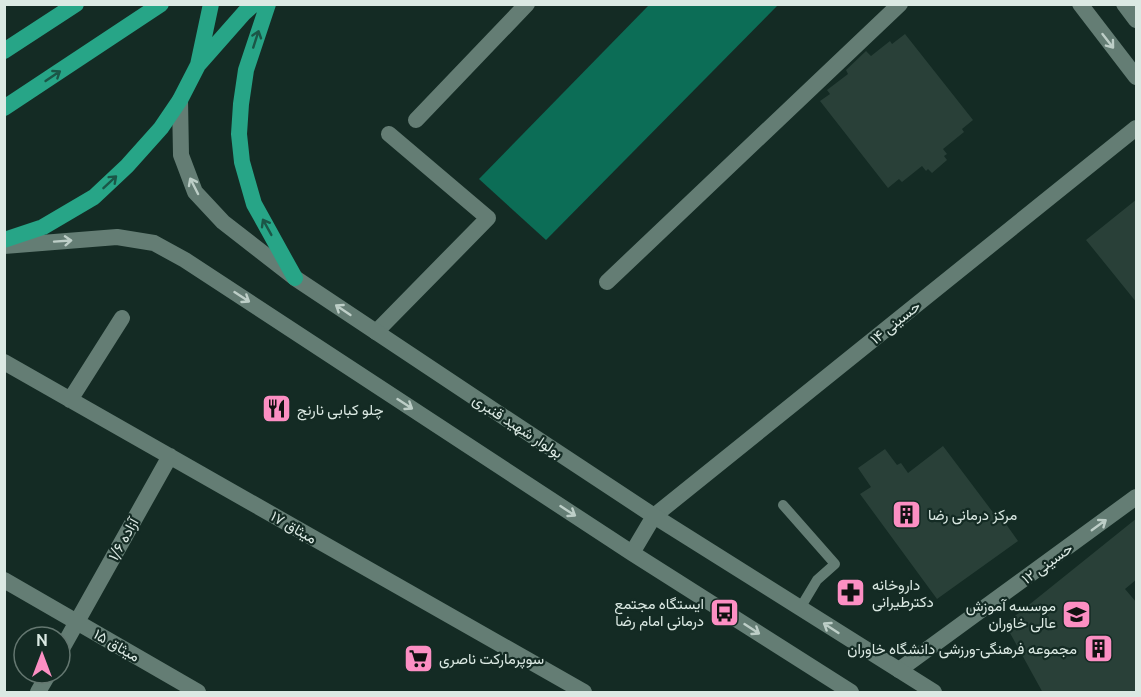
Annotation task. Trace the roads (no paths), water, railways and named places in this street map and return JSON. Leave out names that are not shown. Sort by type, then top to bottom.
[{"type":"highway","points":[[4,51],[76,4]]},
{"type":"highway","points":[[4,108],[161,4]]},
{"type":"highway","points":[[198,65],[211,4]]},
{"type":"highway","points":[[4,240],[44,227],[94,196],[127,166],[161,128],[180,100],[198,65],[254,4]]},
{"type":"highway","points":[[268,4],[246,70],[239,134],[242,162],[254,204],[295,278]]},
{"type":"street","points":[[416,120],[527,4]]},
{"type":"street","points":[[607,282],[900,4]]},
{"type":"street","points":[[1080,4],[1137,77]]},
{"type":"street","points":[[1124,4],[1137,21]]},
{"type":"street","name":"بولوار شهید قنبری","points":[[180,100],[181,155],[195,192],[223,222],[295,278],[376,332],[654,516],[934,693]]},
{"type":"street","name":"حسینی ۱۴","points":[[654,516],[1137,128]]},
{"type":"street","points":[[376,332],[489,218],[389,134]]},
{"type":"street","points":[[4,246],[117,237],[154,243],[205,273],[632,553],[851,693]]},
{"type":"street","points":[[70,400],[122,318]]},
{"type":"street","name":"میثاق ۱۷","points":[[4,362],[579,691]]},
{"type":"street","name":"آزاده ۱/۶","points":[[72,631],[170,456]]},
{"type":"street","name":"حسینی ۱۲","points":[[899,670],[1137,497]]},
{"type":"street","points":[[632,553],[654,516]]},
{"type":"street","name":"میثاق ۱۵","points":[[4,580],[198,693]]},
{"type":"lane","points":[[783,505],[835,564],[817,580],[802,605],[803,610]]},
{"type":"place","name":"چلو کبابی نارنج","points":[[276,409]]},
{"type":"place","name":"مرکز درمانی رضا","points":[[907,514]]},
{"type":"place","name":"داروخانه دکترطیرانی","points":[[851,593]]},
{"type":"place","name":"ایستگاه مجتمع درمانی امام رضا","points":[[725,612]]},
{"type":"place","name":"موسسه آموزش عالی خاوران","points":[[1077,614]]},
{"type":"place","name":"مجموعه فرهنگی-ورزشی دانشگاه خاوران","points":[[1098,648]]},
{"type":"place","name":"سوپرمارکت ناصری","points":[[418,658]]}]
